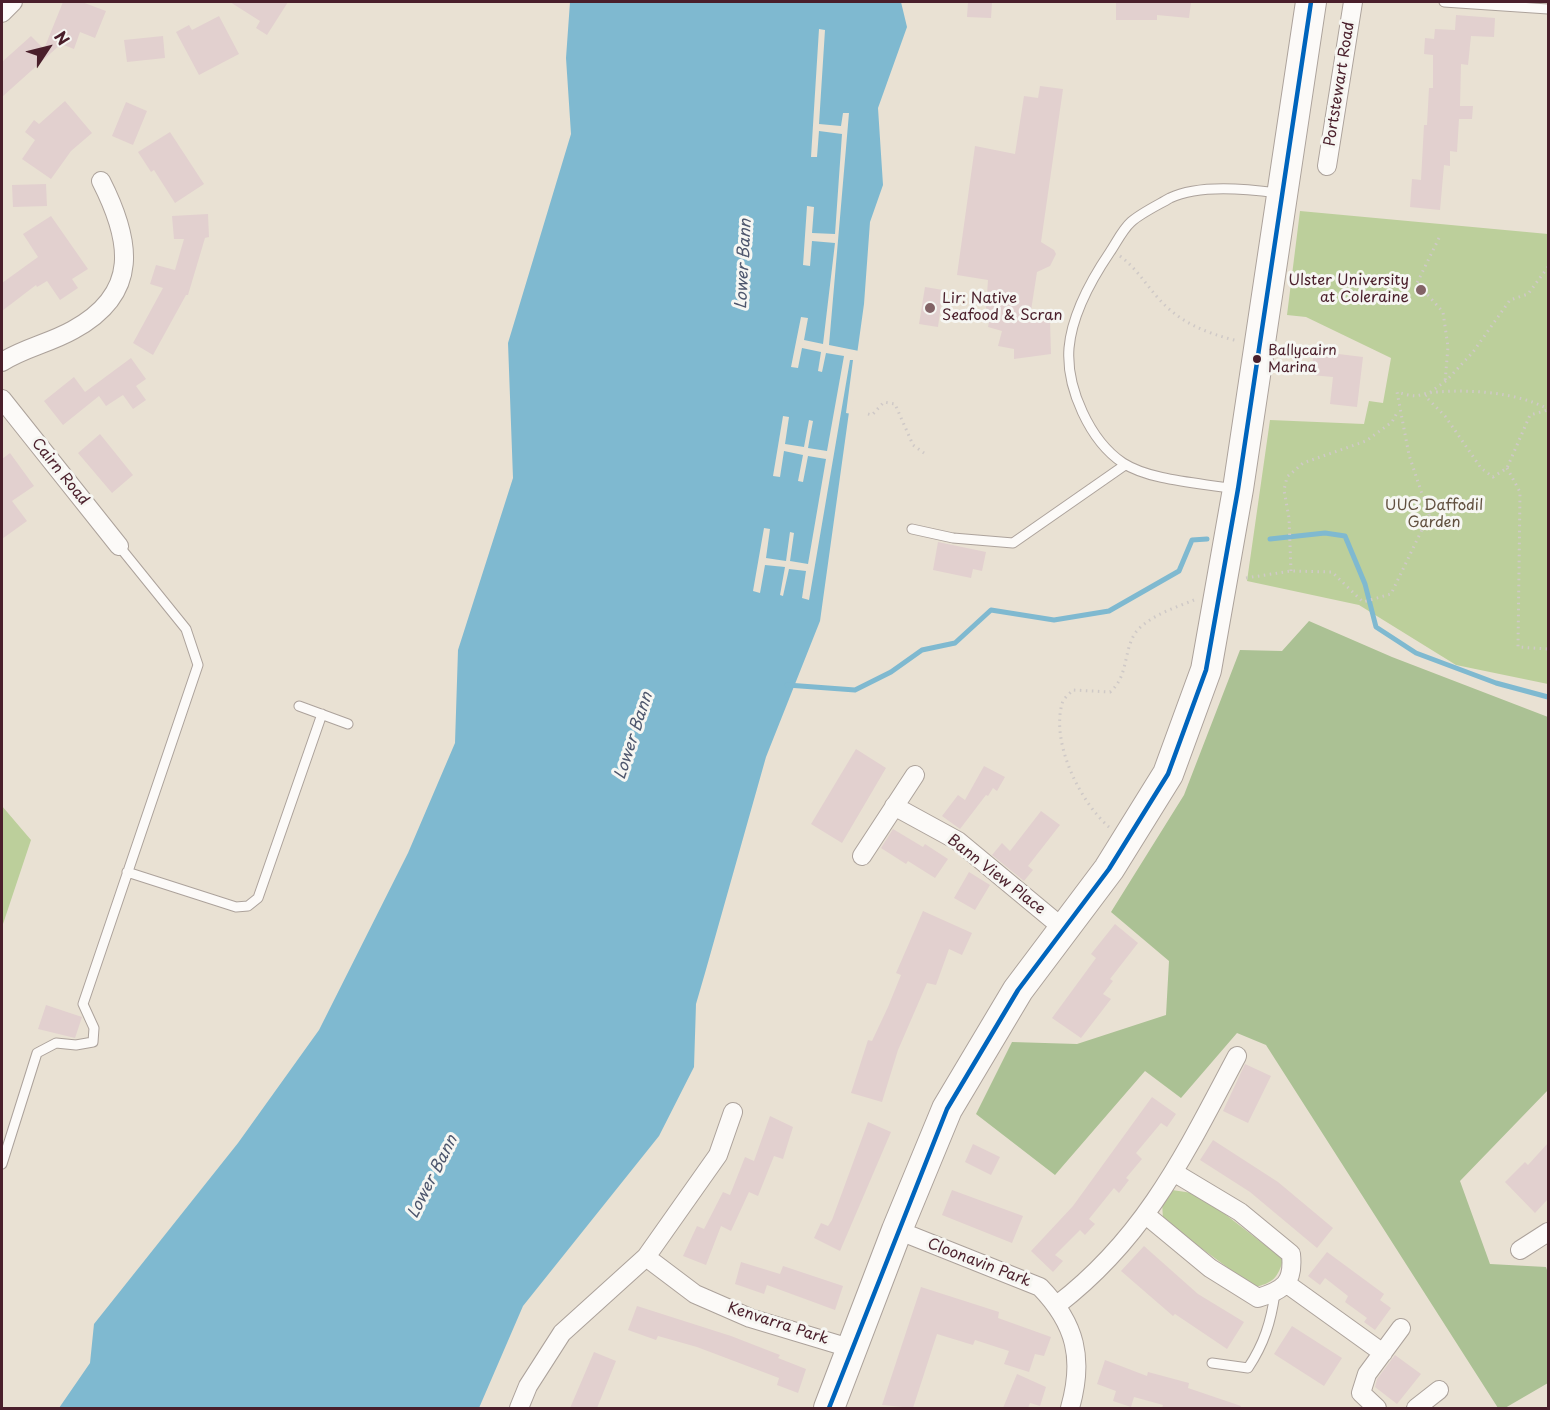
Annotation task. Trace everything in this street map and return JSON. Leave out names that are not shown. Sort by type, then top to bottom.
[{"type":"main road","points":[[829,1408],[897,1230],[947,1109],[1018,990],[1126,842],[1168,774],[1206,670],[1238,489],[1311,2]]},
{"type":"street","points":[[2,13],[13,2]]},
{"type":"street","name":"Portstewart Road","points":[[1327,166],[1353,2]]},
{"type":"street","points":[[2,362],[72,331],[96,316],[114,294],[124,268],[125,239],[117,212],[101,181]]},
{"type":"street","name":"Cairn Road","points":[[3,405],[119,546]]},
{"type":"street","points":[[862,856],[915,775]]},
{"type":"street","name":"Bann View Place","points":[[894,806],[958,842],[1064,929]]},
{"type":"street","points":[[1057,1305],[1092,1278],[1146,1215],[1175,1173],[1237,1056]]},
{"type":"street","points":[[519,1408],[528,1386],[562,1333],[646,1257],[718,1155],[733,1112]]},
{"type":"street","points":[[1146,1215],[1210,1268],[1258,1298],[1281,1288],[1293,1270],[1292,1254],[1240,1212],[1175,1173]]},
{"type":"street","name":"Cloonavin Park","points":[[897,1230],[1040,1287],[1057,1305],[1074,1339],[1077,1371],[1072,1408]]},
{"type":"street","points":[[1520,1250],[1548,1232]]},
{"type":"street","name":"Kenvarra Park","points":[[646,1257],[695,1294],[750,1318],[853,1349]]},
{"type":"street","points":[[1281,1288],[1383,1353]]},
{"type":"street","points":[[1377,1408],[1361,1393],[1367,1374],[1401,1328]]},
{"type":"street","points":[[1416,1408],[1439,1390]]},
{"type":"lane","points":[[1444,2],[1520,4],[1548,9]]},
{"type":"lane","points":[[1238,489],[1189,482],[1125,465],[1112,454],[1088,425],[1075,393],[1069,348],[1081,302],[1131,222],[1173,197],[1223,187],[1284,193]]},
{"type":"lane","points":[[912,529],[953,538],[1013,543],[1125,465]]},
{"type":"lane","points":[[2,1164],[37,1053],[56,1044],[76,1045],[93,1042],[94,1028],[82,1004],[198,665],[186,629],[119,546]]},
{"type":"lane","points":[[299,706],[348,724]]},
{"type":"lane","points":[[127,872],[236,907],[248,906],[258,898],[322,714]]},
{"type":"lane","points":[[1212,1363],[1248,1368],[1263,1346],[1281,1288]]},
{"type":"path","points":[[1438,238],[1417,283],[1443,312],[1448,347],[1445,382]]},
{"type":"path","points":[[1112,250],[1132,265],[1158,298],[1180,320],[1210,335],[1258,346]]},
{"type":"path","points":[[1425,396],[1445,382],[1473,352],[1510,300],[1528,294],[1548,267]]},
{"type":"path","points":[[1126,842],[1096,816],[1072,777],[1059,731],[1062,702],[1073,690],[1110,692],[1120,684],[1135,633],[1153,617],[1222,582],[1291,571],[1332,572],[1363,602],[1391,594],[1429,515],[1409,455],[1397,392],[1418,398],[1436,392],[1501,394],[1534,401],[1548,410]]},
{"type":"path","points":[[1425,396],[1444,416],[1481,468],[1493,477],[1507,468],[1530,415],[1548,410]]},
{"type":"path","points":[[868,414],[872,415],[885,402],[895,404],[913,445],[924,453]]},
{"type":"path","points":[[1291,571],[1290,534],[1284,490],[1287,477],[1303,463],[1366,441],[1392,422],[1399,410]]},
{"type":"path","points":[[1507,468],[1520,492],[1518,647],[1548,649]]},
{"type":"green space","name":"UUC Daffodil Garden","points":[[1300,211],[1548,234],[1548,684],[1456,665],[1359,605],[1247,581],[1270,420],[1364,424],[1369,401],[1383,403],[1391,358],[1306,317],[1287,315]]},
{"type":"green space","points":[[1309,621],[1392,657],[1548,717],[1548,1090],[1460,1181],[1490,1264],[1546,1267],[1548,1273],[1548,1383],[1505,1408],[1498,1408],[1266,1045],[1237,1033],[1181,1098],[1145,1071],[1055,1175],[976,1114],[1012,1042],[1077,1044],[1166,1015],[1169,961],[1111,912],[1184,795],[1240,650],[1282,651]]},
{"type":"green space","points":[[2,806],[31,840],[2,927]]},
{"type":"green space","points":[[1172,1190],[1199,1194],[1283,1259],[1274,1279],[1254,1287],[1163,1220],[1162,1201]]},
{"type":"water","name":"Lower Bann","points":[[570,2],[901,2],[907,27],[878,108],[883,185],[870,222],[864,304],[820,621],[766,757],[696,1004],[694,1067],[659,1136],[523,1306],[479,1408],[59,1408],[90,1363],[94,1324],[238,1143],[319,1030],[408,853],[455,743],[458,650],[513,478],[508,343],[571,134],[566,58]]},
{"type":"pier","points":[[819,29],[825,30],[819,124],[841,126],[843,113],[849,113],[829,345],[859,351],[852,414],[846,413],[853,360],[850,360],[809,600],[802,598],[806,571],[789,569],[783,596],[780,595],[785,567],[765,565],[760,593],[753,591],[764,528],[770,529],[766,558],[786,561],[790,532],[794,533],[790,561],[808,564],[826,459],[808,456],[803,482],[798,481],[803,455],[784,451],[780,477],[773,476],[783,416],[789,417],[785,444],[804,447],[809,420],[813,421],[808,448],[827,451],[844,356],[826,353],[822,372],[818,371],[821,352],[802,348],[798,368],[791,367],[801,317],[808,318],[804,340],[823,344],[835,243],[812,241],[810,266],[803,265],[807,206],[814,207],[812,233],[835,234],[842,134],[819,131],[817,157],[811,157]]},
{"type":"building","points":[[63,2],[82,2],[106,11],[95,38],[80,32],[74,49],[61,44],[2,97],[2,62],[31,36],[44,49]]},
{"type":"building","points":[[230,2],[288,2],[267,35],[256,28],[260,21]]},
{"type":"building","points":[[968,2],[992,2],[991,18],[967,17]]},
{"type":"building","points":[[1116,2],[1191,2],[1189,18],[1157,15],[1157,20],[1116,20]]},
{"type":"building","points":[[1456,15],[1495,18],[1494,37],[1471,36],[1468,65],[1461,64],[1460,106],[1473,106],[1472,119],[1459,119],[1457,152],[1450,151],[1450,166],[1444,165],[1440,210],[1410,207],[1412,179],[1421,180],[1424,125],[1427,125],[1429,88],[1433,88],[1433,55],[1424,54],[1425,38],[1434,39],[1435,29],[1455,30]]},
{"type":"building","points":[[219,16],[239,54],[199,75],[176,32],[189,25],[192,30]]},
{"type":"building","points":[[163,36],[165,58],[127,62],[124,40]]},
{"type":"building","points":[[1040,86],[1063,89],[1041,242],[1054,250],[1056,254],[1050,266],[1037,272],[1030,317],[1050,320],[1051,354],[1014,359],[1014,349],[998,346],[1002,331],[988,327],[991,311],[986,309],[988,280],[957,275],[975,146],[1015,154],[1024,96],[1038,98]]},
{"type":"building","points":[[65,101],[92,133],[71,151],[51,179],[22,159],[35,140],[25,132],[34,120],[39,124]]},
{"type":"building","points":[[126,102],[147,111],[133,145],[112,136]]},
{"type":"building","points":[[170,132],[204,184],[175,203],[154,170],[151,172],[138,152]]},
{"type":"building","points":[[46,184],[47,206],[13,207],[12,185]]},
{"type":"building","points":[[208,214],[209,237],[205,238],[188,295],[153,355],[133,343],[163,288],[150,284],[156,265],[175,270],[184,239],[174,239],[172,216]]},
{"type":"building","points":[[51,216],[88,269],[72,279],[78,288],[60,300],[47,281],[37,287],[36,285],[2,311],[2,283],[38,257],[23,234]]},
{"type":"building","points":[[925,287],[943,290],[938,327],[919,324]]},
{"type":"building","points":[[1314,351],[1363,357],[1357,407],[1330,404],[1333,377],[1311,375]]},
{"type":"building","points":[[131,358],[146,379],[136,386],[146,400],[133,409],[123,395],[106,406],[99,396],[63,425],[44,401],[74,377],[85,392]]},
{"type":"building","points":[[100,434],[133,475],[112,493],[78,453]]},
{"type":"building","points":[[10,453],[34,486],[12,501],[27,521],[2,539],[2,459]]},
{"type":"building","points":[[938,542],[986,552],[982,571],[973,569],[971,578],[933,570]]},
{"type":"building","points":[[856,749],[886,768],[842,843],[811,824]]},
{"type":"building","points":[[984,766],[1005,777],[997,791],[993,788],[988,796],[986,795],[960,829],[942,816],[958,795],[965,800]]},
{"type":"building","points":[[1041,811],[1060,825],[1028,866],[1033,870],[1024,881],[992,855],[1002,843],[1010,851]]},
{"type":"building","points":[[893,829],[923,847],[925,844],[948,859],[935,878],[908,861],[906,864],[881,848]]},
{"type":"building","points":[[969,872],[990,885],[975,910],[954,898]]},
{"type":"building","points":[[923,911],[972,933],[962,955],[949,949],[936,985],[927,983],[898,1050],[882,1102],[851,1093],[868,1040],[872,1041],[888,1007],[901,975],[896,973]]},
{"type":"building","points":[[1115,924],[1138,943],[1110,979],[1113,981],[1103,994],[1111,999],[1081,1038],[1052,1018],[1096,958],[1091,954]]},
{"type":"building","points":[[46,1005],[82,1017],[75,1038],[38,1029]]},
{"type":"building","points":[[1245,1064],[1271,1076],[1248,1123],[1223,1111]]},
{"type":"building","points":[[1152,1097],[1176,1114],[1167,1127],[1161,1123],[1136,1153],[1142,1159],[1126,1178],[1129,1180],[1119,1193],[1114,1188],[1089,1219],[1095,1224],[1085,1235],[1080,1230],[1055,1255],[1063,1261],[1053,1272],[1031,1251],[1073,1206]]},
{"type":"building","points":[[770,1116],[793,1127],[783,1159],[774,1156],[758,1196],[749,1192],[731,1231],[721,1226],[706,1265],[683,1256],[697,1226],[704,1229],[723,1192],[730,1195],[745,1157],[754,1161]]},
{"type":"building","points":[[868,1122],[891,1132],[840,1251],[814,1238],[821,1223],[828,1226],[832,1220]]},
{"type":"building","points":[[1213,1140],[1278,1182],[1333,1228],[1317,1248],[1250,1192],[1200,1160]]},
{"type":"building","points":[[1548,1143],[1548,1199],[1535,1213],[1505,1182],[1525,1162],[1528,1165]]},
{"type":"building","points":[[973,1144],[1000,1157],[991,1175],[965,1162]]},
{"type":"building","points":[[952,1190],[1023,1216],[1012,1243],[942,1215]]},
{"type":"building","points":[[1144,1246],[1198,1294],[1244,1322],[1227,1349],[1175,1314],[1173,1316],[1121,1271]]},
{"type":"building","points":[[1327,1252],[1384,1294],[1380,1300],[1391,1308],[1375,1330],[1364,1322],[1367,1318],[1345,1302],[1348,1296],[1325,1278],[1320,1285],[1308,1276]]},
{"type":"building","points":[[741,1262],[780,1274],[783,1266],[843,1286],[835,1310],[767,1285],[764,1294],[735,1284]]},
{"type":"building","points":[[921,1287],[999,1312],[998,1318],[1051,1337],[1044,1356],[1035,1354],[1029,1372],[1004,1364],[1009,1351],[975,1340],[973,1345],[937,1334],[913,1408],[882,1405]]},
{"type":"building","points":[[637,1306],[731,1336],[780,1355],[778,1358],[806,1369],[798,1393],[777,1385],[779,1378],[697,1347],[658,1336],[656,1340],[628,1330]]},
{"type":"building","points":[[1292,1326],[1342,1358],[1324,1386],[1274,1354]]},
{"type":"building","points":[[594,1352],[616,1361],[597,1408],[570,1408]]},
{"type":"building","points":[[1395,1355],[1421,1374],[1397,1404],[1375,1387],[1377,1379]]},
{"type":"building","points":[[1105,1360],[1147,1376],[1148,1372],[1189,1383],[1188,1388],[1241,1406],[1240,1408],[1162,1408],[1163,1405],[1134,1397],[1131,1407],[1113,1401],[1116,1391],[1097,1384]]},
{"type":"building","points":[[1017,1374],[1046,1387],[1040,1406],[1030,1403],[1028,1408],[1003,1408]]},
{"type":"waterway","points":[[1270,539],[1325,533],[1345,536],[1365,584],[1376,627],[1416,653],[1496,683],[1548,697]]},
{"type":"waterway","points":[[787,685],[855,690],[891,672],[922,650],[955,643],[991,610],[1054,620],[1109,611],[1179,571],[1192,540],[1207,539]]},
{"type":"transit line","points":[[829,1408],[947,1109],[1018,990],[1109,869],[1168,774],[1206,670],[1238,489],[1311,2]]},
{"type":"place","name":"Ulster University at Coleraine","points":[[1421,290]]},
{"type":"place","name":"Lir: Native Seafood & Scran","points":[[930,308]]},
{"type":"place","name":"Ballycairn Marina","points":[[1257,359]]}]
